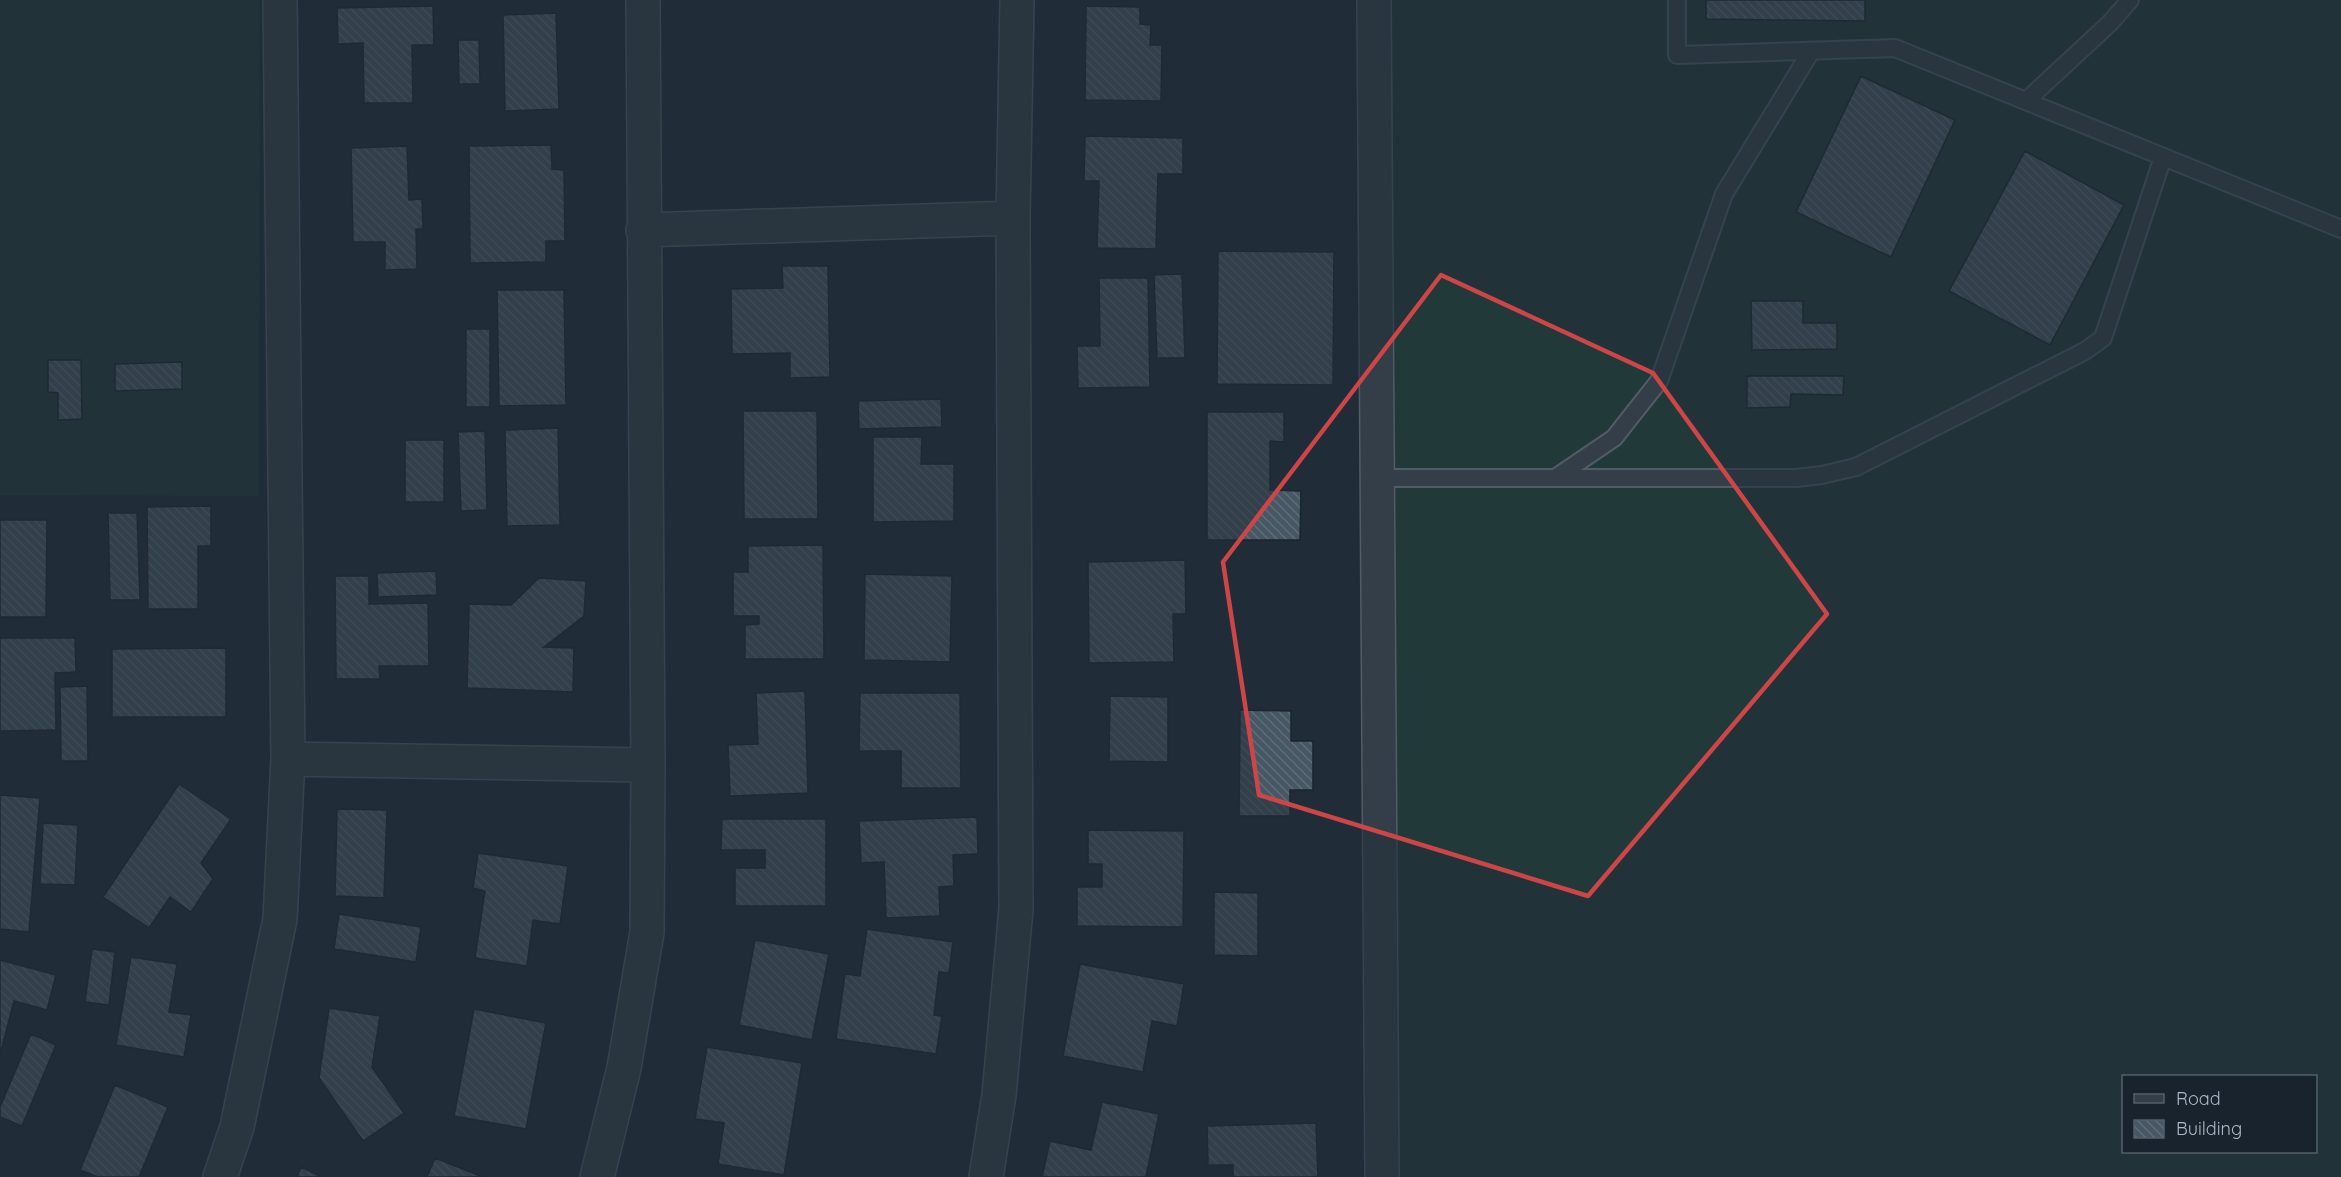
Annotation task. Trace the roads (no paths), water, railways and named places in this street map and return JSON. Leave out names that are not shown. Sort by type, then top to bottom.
[{"type":"street","points":[[220,1177],[237,1127],[280,919],[288,759],[280,0]]},
{"type":"street","points":[[597,1177],[624,1068],[647,932],[643,0]]},
{"type":"street","points":[[986,1177],[999,1095],[1016,909],[1013,218],[1017,0]]},
{"type":"street","points":[[1374,0],[1382,1177]]},
{"type":"street","points":[[643,230],[1013,218]]},
{"type":"street","points":[[288,759],[648,765]]},
{"type":"lane","points":[[1677,0],[1677,55],[1810,53],[1895,48],[2341,229]]},
{"type":"lane","points":[[2026,101],[2110,23],[2130,0]]},
{"type":"lane","points":[[1555,478],[1614,438],[1659,381],[1724,194],[1810,53]]},
{"type":"lane","points":[[1378,478],[1822,475],[1856,466],[2085,351],[2103,338],[2163,157]]}]
